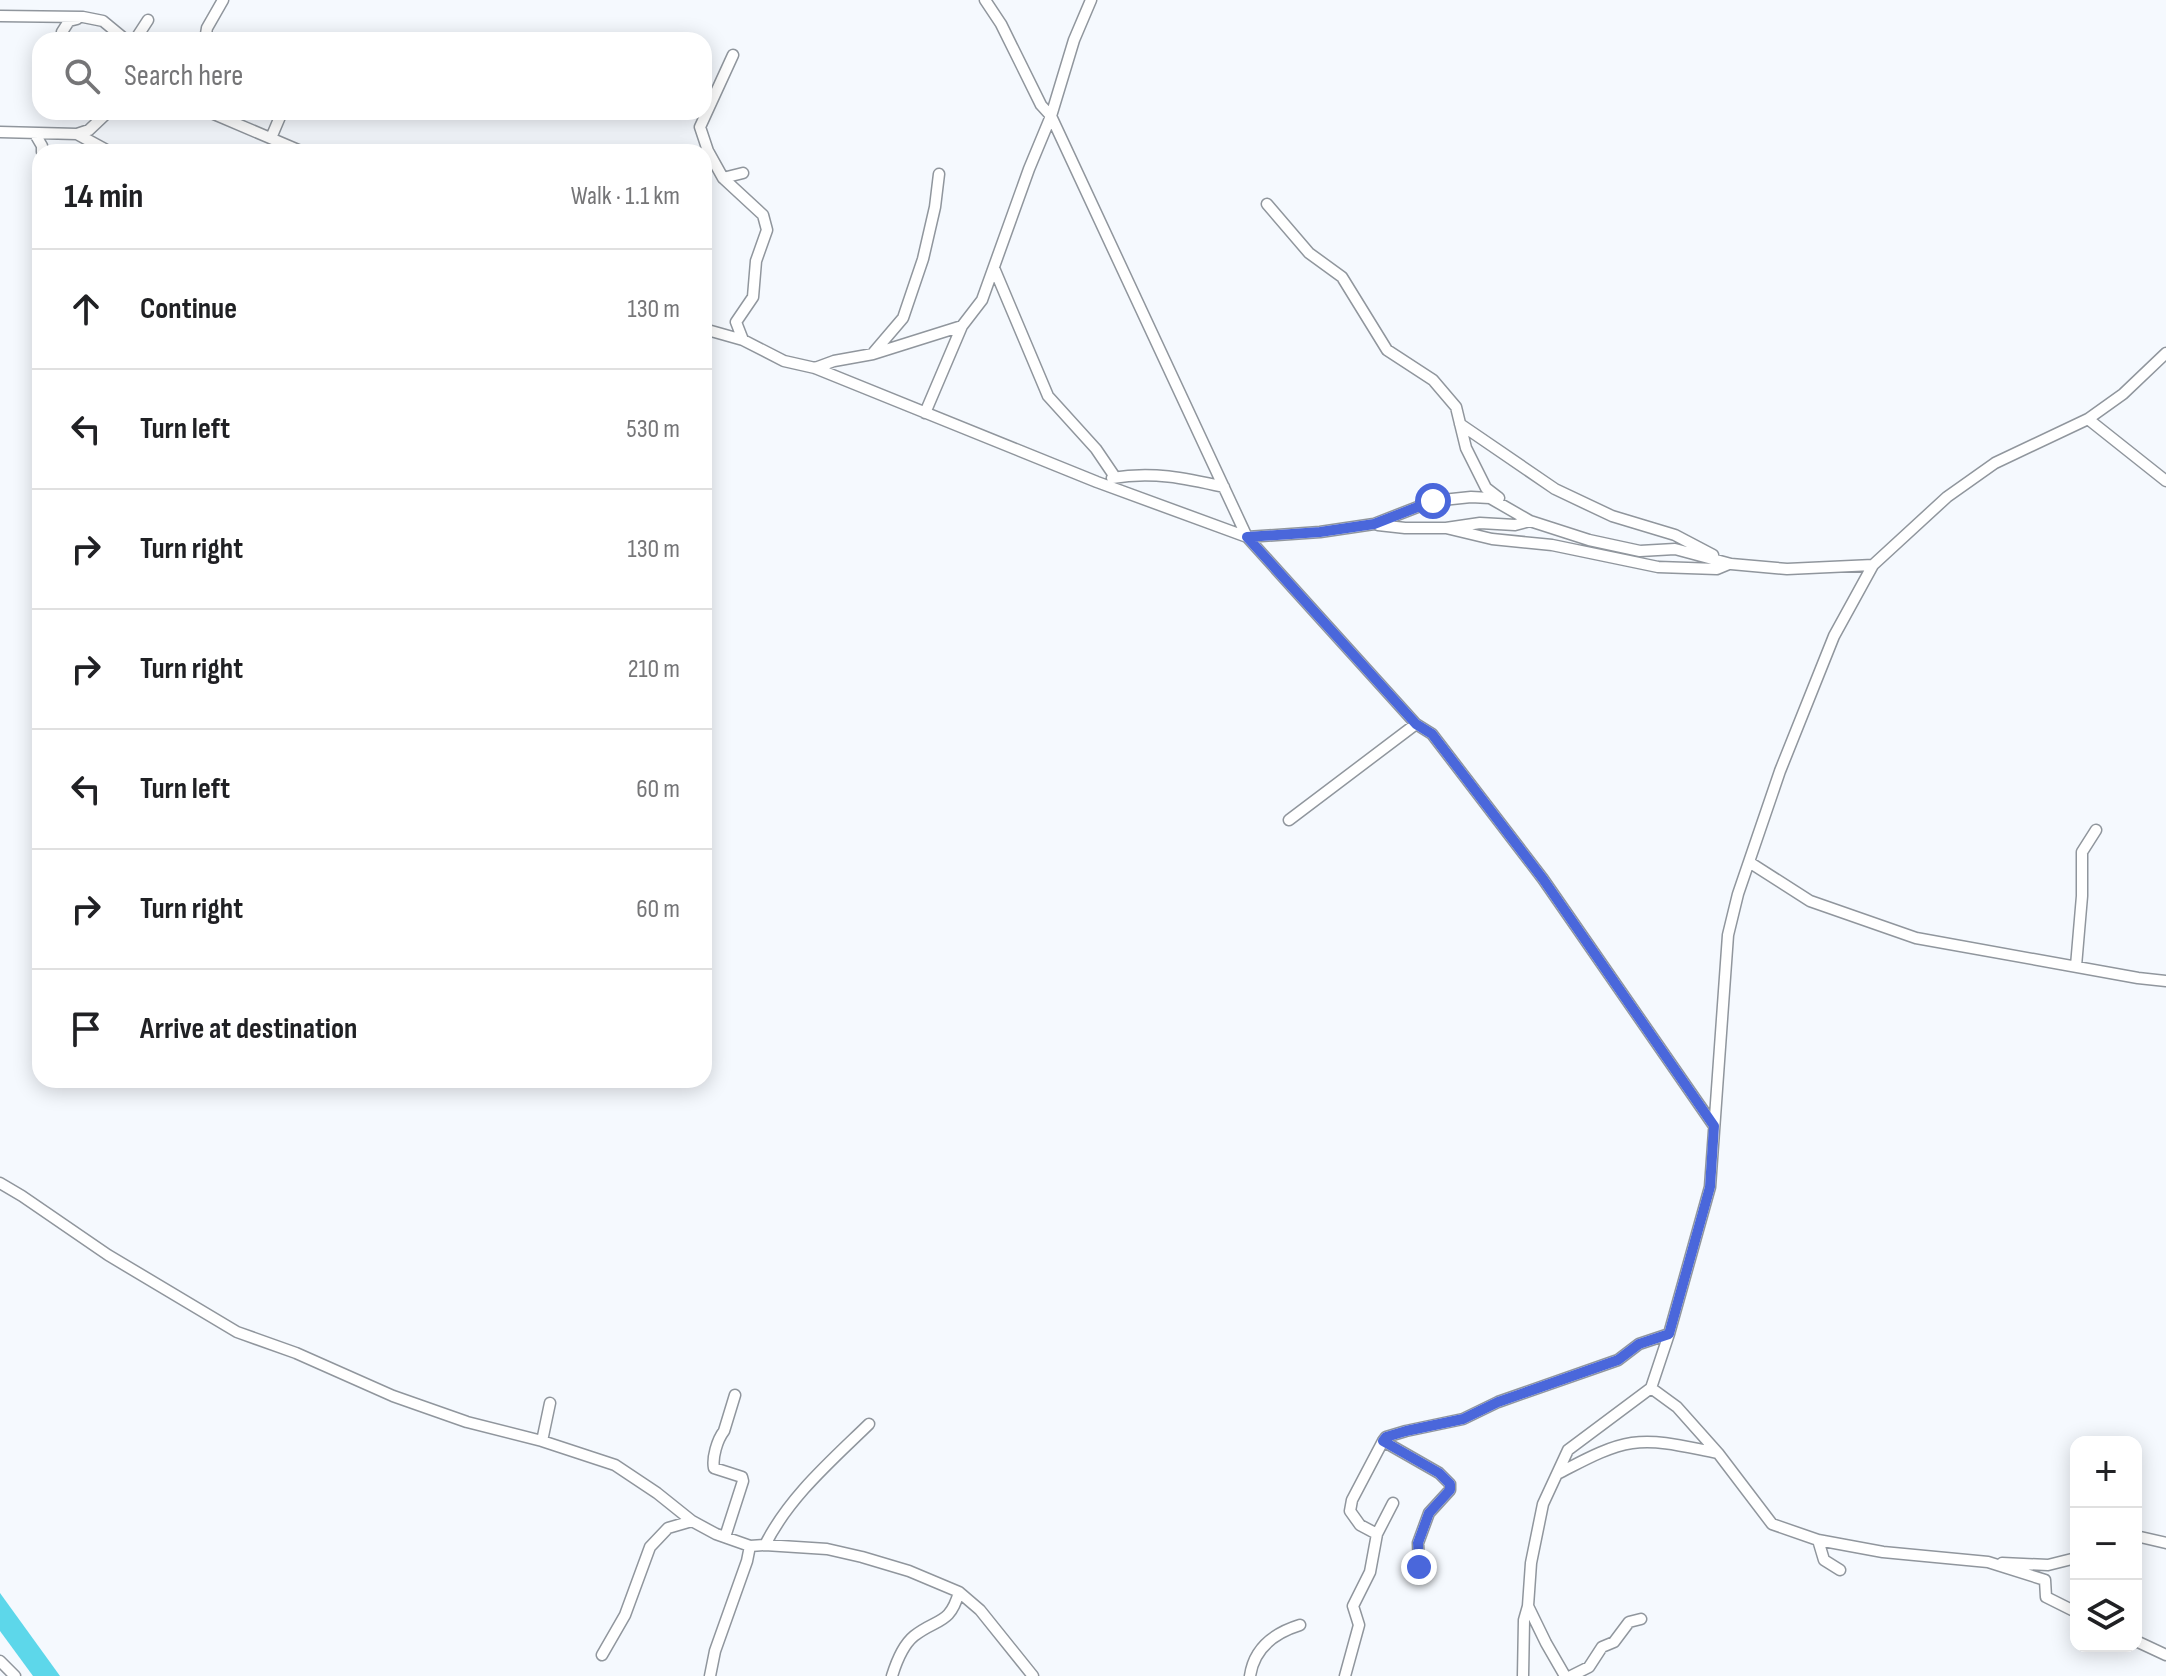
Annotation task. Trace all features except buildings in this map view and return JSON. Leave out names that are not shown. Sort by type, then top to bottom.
[{"type":"street","points":[[206,32],[223,0]]},
{"type":"street","points":[[985,0],[1001,24],[1041,105],[1051,116],[1247,537],[1416,724],[1432,734],[1543,879],[1714,1126]]},
{"type":"street","points":[[925,413],[962,326],[982,300],[1091,0]]},
{"type":"street","points":[[0,16],[83,17],[103,21],[116,32]]},
{"type":"street","points":[[62,32],[69,21],[83,17]]},
{"type":"street","points":[[140,32],[148,20]]},
{"type":"street","points":[[712,101],[733,55]]},
{"type":"street","points":[[0,132],[77,134],[89,130],[100,120]]},
{"type":"street","points":[[228,120],[285,144]]},
{"type":"street","points":[[271,138],[279,120]]},
{"type":"street","points":[[703,120],[700,127],[704,144]]},
{"type":"street","points":[[35,134],[41,144]]},
{"type":"street","points":[[77,134],[95,144]]},
{"type":"street","points":[[712,161],[723,178],[763,215],[767,230],[756,261],[753,297],[736,322],[743,340]]},
{"type":"street","points":[[723,178],[743,173]]},
{"type":"street","points":[[873,354],[903,318],[923,259],[939,174]]},
{"type":"street","points":[[1267,204],[1309,253],[1342,277],[1387,350],[1433,380],[1456,407],[1466,448],[1486,488],[1530,521]]},
{"type":"street","points":[[994,268],[1048,396],[1096,449],[1115,477]]},
{"type":"street","points":[[815,368],[873,354],[962,326]]},
{"type":"street","points":[[712,331],[743,340],[784,361],[815,368],[1097,482],[1247,537],[1320,532],[1374,524],[1433,501],[1471,497],[1490,498],[1530,521],[1589,540],[1640,551],[1675,549],[1731,564],[1787,569],[1873,565]]},
{"type":"street","points":[[1523,1676],[1524,1620],[1543,1504],[1568,1450],[1651,1388],[1669,1334],[1710,1187],[1728,935],[1738,894],[1780,771],[1834,636],[1873,565],[1947,497],[1995,463],[2088,419],[2123,394],[2166,353]]},
{"type":"street","points":[[2088,419],[2166,481]]},
{"type":"street","points":[[1460,424],[1555,489],[1612,516],[1675,535],[1731,564]]},
{"type":"street","points":[[1097,482],[1115,477],[1179,476],[1224,487]]},
{"type":"street","points":[[1374,524],[1446,528],[1480,523],[1515,525],[1530,521]]},
{"type":"street","points":[[1446,528],[1492,539],[1552,545],[1658,567],[1717,569],[1731,564]]},
{"type":"street","points":[[1289,820],[1416,724]]},
{"type":"street","points":[[2076,966],[2082,852],[2096,830]]},
{"type":"street","points":[[1749,862],[1810,901],[1916,938],[2166,981]]},
{"type":"street","points":[[0,1183],[108,1255],[237,1332],[296,1353],[393,1396],[467,1422],[542,1441],[615,1465],[692,1521],[725,1537],[750,1546],[827,1549],[862,1557],[909,1571],[959,1592],[980,1610],[1033,1676]]},
{"type":"street","points":[[1377,1534],[1360,1525],[1350,1511],[1352,1500],[1386,1437],[1463,1419],[1498,1402],[1618,1360],[1639,1344],[1669,1334]]},
{"type":"street","points":[[1651,1388],[1677,1407],[1718,1453],[1772,1524],[1818,1540],[1883,1552],[2048,1565],[2070,1560]]},
{"type":"street","points":[[725,1537],[743,1481],[742,1477],[719,1471],[712,1464],[735,1395]]},
{"type":"street","points":[[542,1441],[550,1403]]},
{"type":"street","points":[[765,1545],[795,1499],[869,1424]]},
{"type":"street","points":[[1383,1441],[1439,1473],[1450,1484],[1450,1490],[1429,1513],[1418,1543],[1419,1567]]},
{"type":"street","points":[[1557,1474],[1604,1451],[1631,1443],[1660,1442],[1718,1453]]},
{"type":"street","points":[[1345,1676],[1359,1625],[1353,1606],[1370,1572],[1377,1534],[1393,1503]]},
{"type":"street","points":[[602,1655],[625,1615],[650,1547],[668,1528],[692,1521]]},
{"type":"street","points":[[2142,1537],[2166,1543]]},
{"type":"street","points":[[1818,1540],[1824,1560],[1840,1570]]},
{"type":"street","points":[[710,1676],[715,1651],[750,1546]]},
{"type":"street","points":[[1988,1562],[2045,1580],[2046,1597],[2070,1609]]},
{"type":"street","points":[[892,1676],[912,1637],[943,1620],[955,1608],[959,1592]]},
{"type":"street","points":[[1528,1606],[1565,1676]]},
{"type":"street","points":[[1571,1676],[1587,1673],[1602,1647],[1614,1642],[1629,1622],[1641,1619]]},
{"type":"street","points":[[1250,1676],[1251,1666],[1262,1645],[1278,1633],[1300,1625]]},
{"type":"street","points":[[2142,1644],[2166,1655]]},
{"type":"street","points":[[0,1661],[15,1676]]},
{"type":"water","points":[[0,1593],[60,1676],[33,1676],[0,1631]]},
{"type":"route","points":[[1419,1567],[1418,1543],[1429,1513],[1446,1496],[1450,1484],[1439,1473],[1383,1441],[1386,1437],[1406,1431],[1463,1419],[1498,1402],[1618,1360],[1639,1344],[1669,1334],[1710,1187],[1714,1151],[1714,1126],[1543,879],[1432,734],[1416,724],[1247,537],[1320,532],[1374,524],[1433,501]]}]
